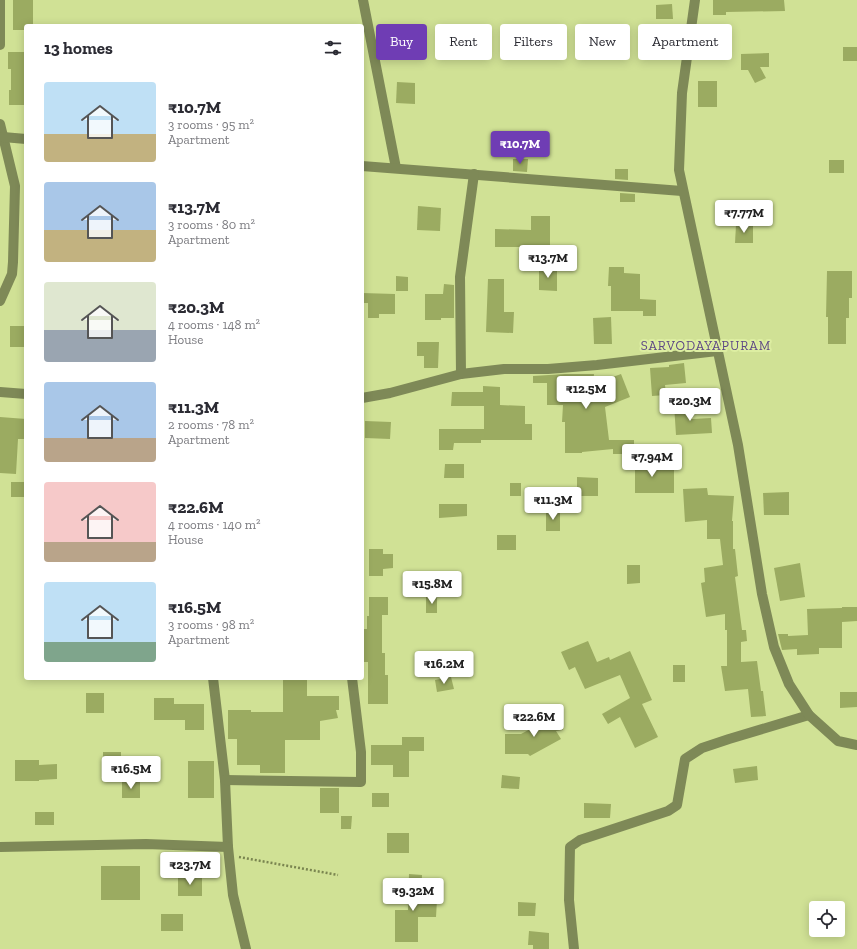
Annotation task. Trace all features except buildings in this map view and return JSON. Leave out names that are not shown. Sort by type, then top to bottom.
[{"type":"street","points":[[0,0],[0,45]]},
{"type":"street","points":[[363,0],[396,168]]},
{"type":"street","points":[[695,0],[682,93],[679,170],[682,191],[738,445],[762,594],[774,647],[789,684],[809,716],[838,741],[857,745]]},
{"type":"street","points":[[0,124],[15,186],[15,229],[12,274],[0,301]]},
{"type":"street","points":[[3,138],[24,139]]},
{"type":"street","points":[[364,166],[682,191]]},
{"type":"street","points":[[461,374],[460,277],[474,174]]},
{"type":"street","points":[[364,398],[390,393],[461,374],[504,369],[548,369],[597,365],[717,352]]},
{"type":"street","points":[[0,392],[24,394]]},
{"type":"street","points":[[213,680],[225,780],[233,894],[246,949]]},
{"type":"street","points":[[225,780],[361,782],[361,752],[352,680]]},
{"type":"street","points":[[574,949],[569,900],[570,847],[580,840],[668,810],[677,805],[685,759],[702,748],[729,738],[809,716]]},
{"type":"street","points":[[0,847],[146,844],[229,851]]},
{"type":"path","points":[[229,851],[338,876]]},
{"type":"district","name":"SARVODAYAPURAM","points":[[706,345]]}]
